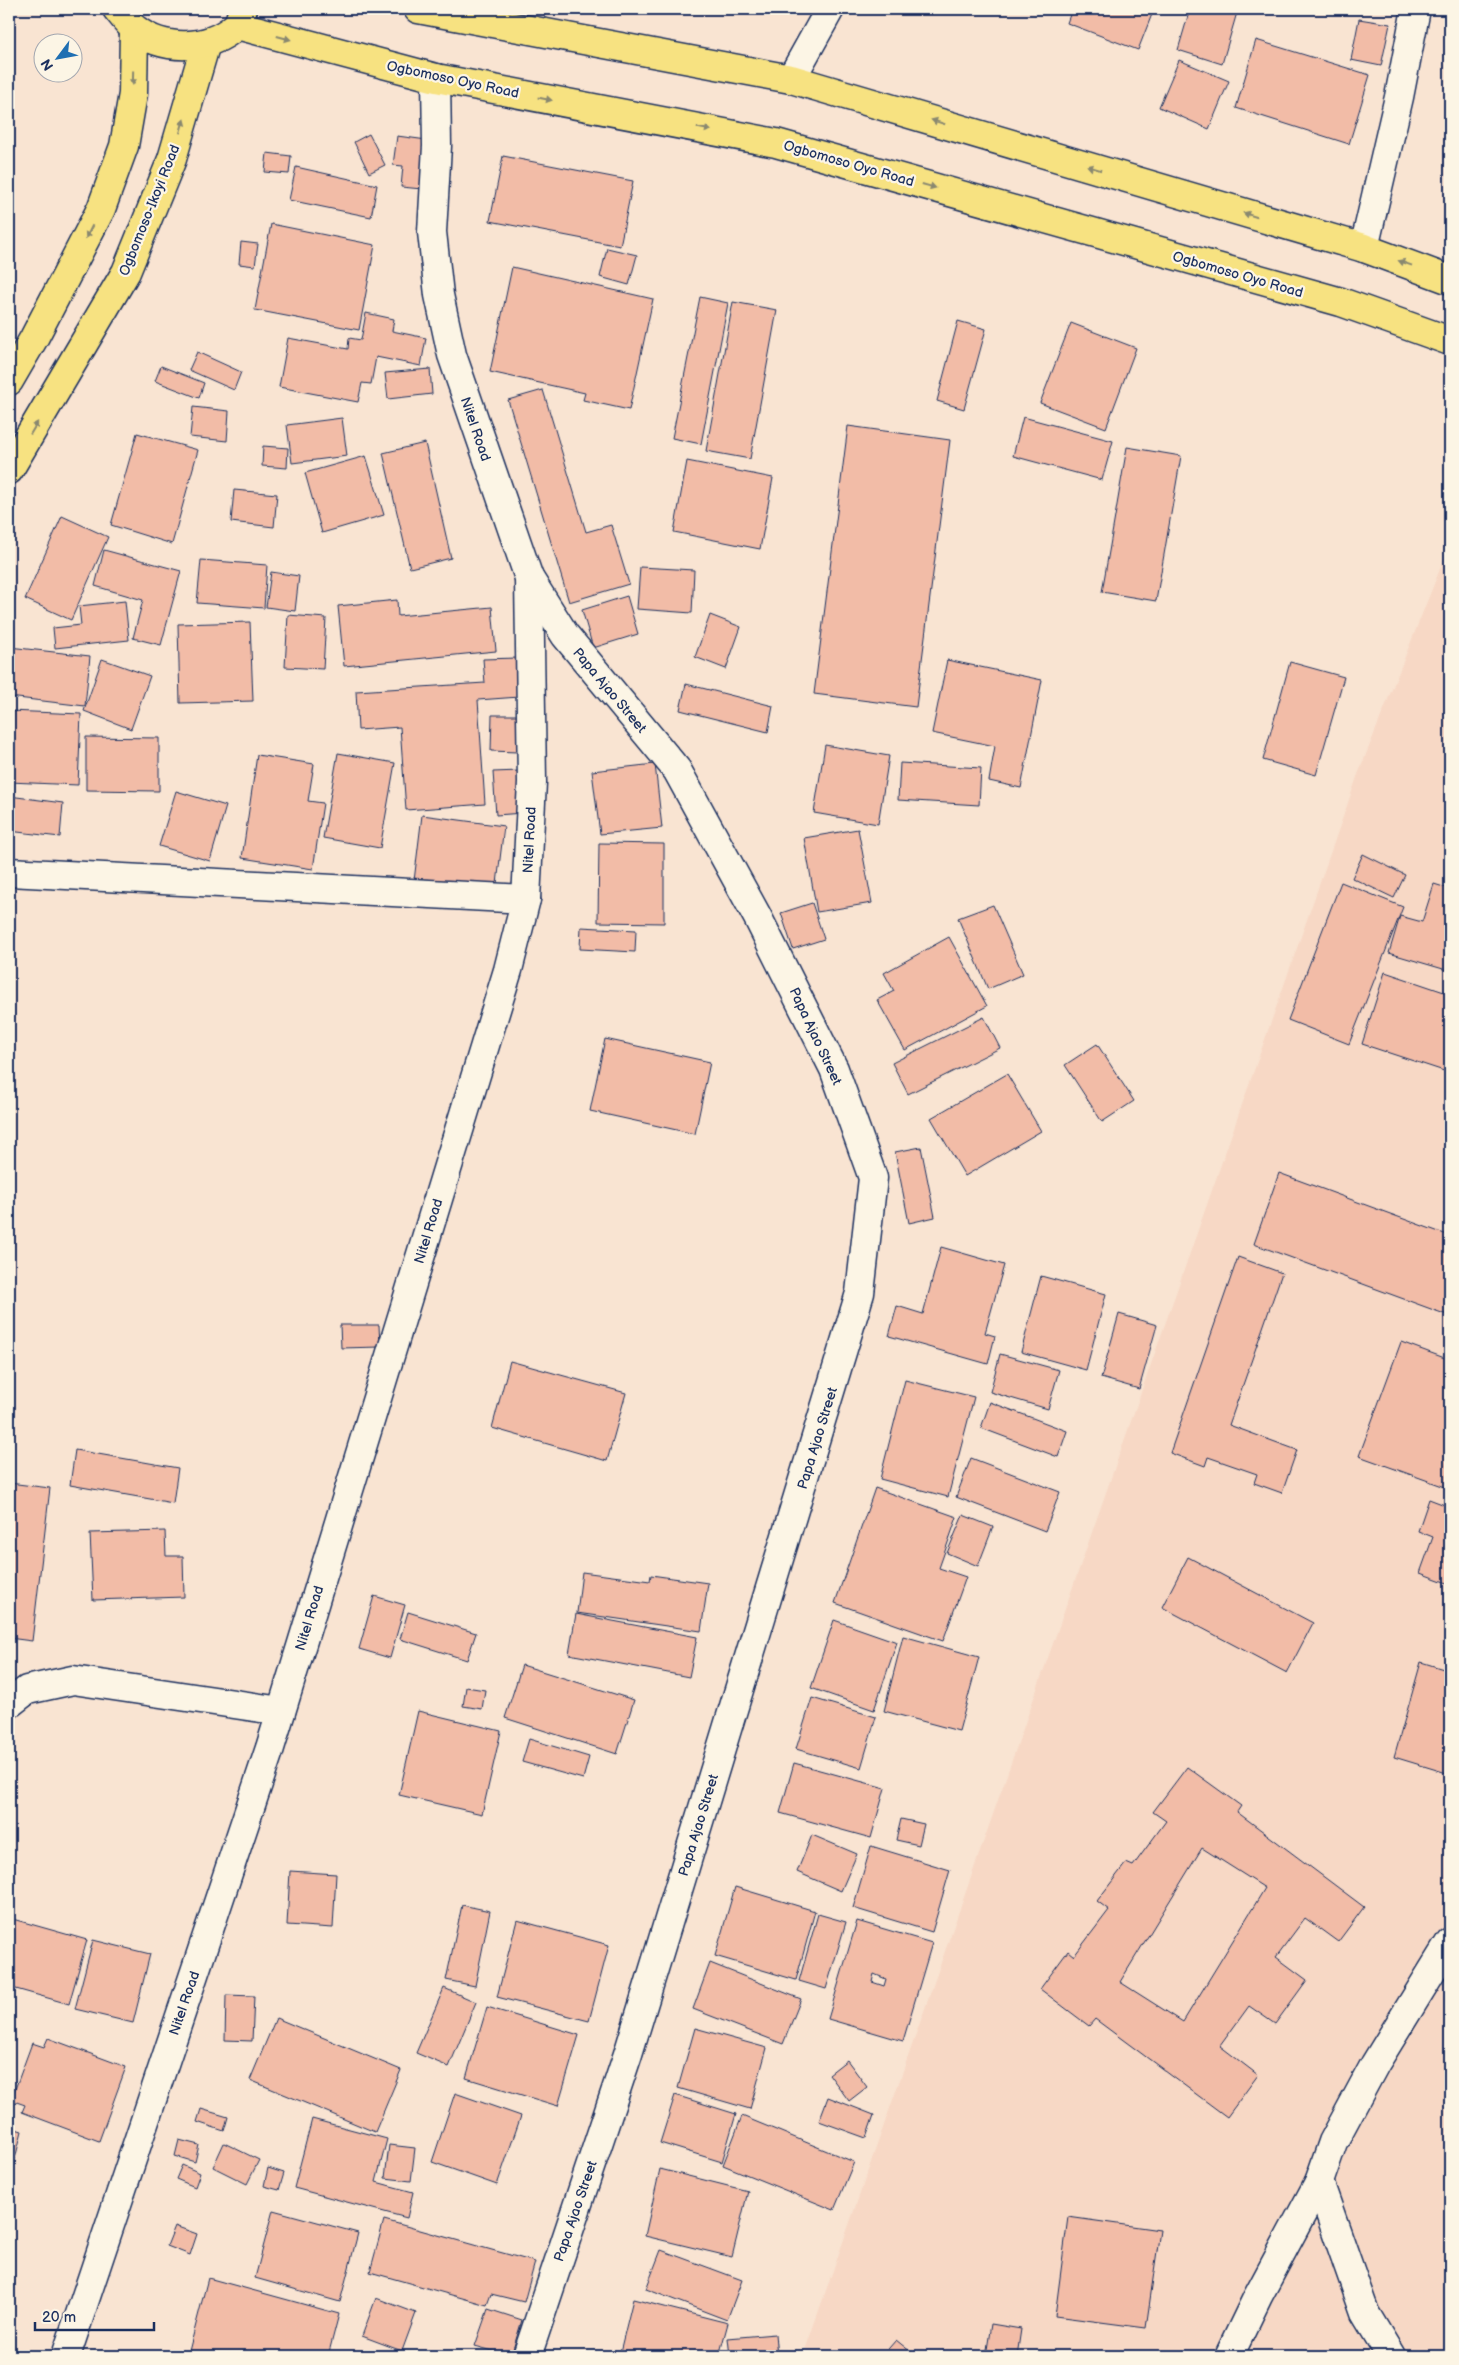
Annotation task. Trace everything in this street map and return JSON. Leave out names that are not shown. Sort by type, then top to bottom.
[{"type":"main road","points":[[418,9],[791,79],[1364,248],[1450,280]]},
{"type":"main road","points":[[125,19],[157,42],[183,46],[206,43],[240,17]]},
{"type":"main road","name":"Ogbomoso Oyo Road","points":[[240,17],[436,78],[776,143],[1341,302],[1450,341]]},
{"type":"main road","points":[[9,381],[34,338],[101,209],[124,146],[133,94],[125,19]]},
{"type":"main road","name":"Ogbomoso-Ikoyi Road","points":[[9,470],[126,272],[172,159],[206,43]]},
{"type":"street","points":[[791,79],[830,9]]},
{"type":"street","points":[[1364,248],[1399,97],[1416,9]]},
{"type":"street","name":"Nitel Road","points":[[66,2356],[281,1711],[508,970],[526,899],[532,782],[529,578],[452,355],[439,295],[432,232],[437,146],[436,78]]},
{"type":"street","name":"Papa Ajao Street","points":[[527,2356],[628,2054],[852,1321],[860,1293],[873,1178],[834,1069],[757,916],[677,770],[565,635],[529,578]]},
{"type":"street","points":[[9,872],[526,899]]},
{"type":"street","points":[[9,1704],[27,1690],[73,1680],[281,1711]]},
{"type":"street","points":[[1229,2356],[1258,2296],[1319,2182],[1333,2142],[1375,2064],[1450,1942]]},
{"type":"street","points":[[1319,2182],[1366,2313],[1391,2356]]},
{"type":"shaded area","points":[[1450,544],[1450,2356],[803,2356],[1357,777]]},
{"type":"building","points":[[1072,9],[1154,9],[1138,50],[1067,23]]},
{"type":"building","points":[[1190,9],[1238,9],[1222,64],[1178,50]]},
{"type":"building","points":[[1359,19],[1390,24],[1381,66],[1351,60]]},
{"type":"building","points":[[1256,40],[1370,75],[1349,144],[1236,108]]},
{"type":"building","points":[[1179,60],[1229,81],[1209,129],[1159,107]]},
{"type":"building","points":[[369,134],[385,165],[369,173],[354,142]]},
{"type":"building","points":[[397,136],[427,140],[422,189],[401,187],[403,166],[393,165]]},
{"type":"building","points":[[267,153],[291,156],[289,174],[265,172]]},
{"type":"building","points":[[503,156],[633,181],[620,246],[490,221]]},
{"type":"building","points":[[296,167],[377,185],[371,217],[289,200]]},
{"type":"building","points":[[271,224],[375,245],[359,330],[255,310]]},
{"type":"building","points":[[241,242],[258,244],[255,266],[239,264]]},
{"type":"building","points":[[607,248],[637,255],[629,285],[600,277]]},
{"type":"building","points":[[512,267],[653,299],[629,410],[583,400],[585,393],[490,372]]},
{"type":"building","points":[[700,297],[728,303],[701,444],[672,438]]},
{"type":"building","points":[[733,302],[777,310],[750,459],[706,451]]},
{"type":"building","points":[[366,313],[394,319],[392,331],[426,338],[421,366],[376,357],[371,384],[362,383],[358,402],[279,387],[288,338],[348,349],[349,338],[361,340]]},
{"type":"building","points":[[958,321],[986,329],[964,409],[937,401]]},
{"type":"building","points":[[1071,323],[1136,348],[1106,428],[1040,403]]},
{"type":"building","points":[[197,352],[241,372],[234,390],[189,370]]},
{"type":"building","points":[[161,366],[204,383],[199,398],[155,381]]},
{"type":"building","points":[[430,369],[432,394],[388,399],[385,373]]},
{"type":"building","points":[[543,390],[586,532],[611,525],[629,584],[569,602],[508,400]]},
{"type":"building","points":[[193,407],[229,411],[227,441],[190,437]]},
{"type":"building","points":[[1023,417],[1113,441],[1102,480],[1013,456]]},
{"type":"building","points":[[342,418],[347,456],[292,463],[287,425]]},
{"type":"building","points":[[848,426],[950,440],[916,707],[814,694]]},
{"type":"building","points":[[137,433],[198,450],[172,544],[111,525]]},
{"type":"building","points":[[425,443],[451,558],[410,568],[383,453]]},
{"type":"building","points":[[263,446],[288,448],[287,468],[262,466]]},
{"type":"building","points":[[1127,447],[1181,456],[1156,601],[1102,592]]},
{"type":"building","points":[[366,456],[384,515],[322,533],[305,473]]},
{"type":"building","points":[[687,461],[773,478],[760,549],[674,532]]},
{"type":"building","points":[[234,490],[277,494],[274,527],[231,522]]},
{"type":"building","points":[[62,516],[108,537],[71,620],[25,599]]},
{"type":"building","points":[[104,550],[181,571],[161,645],[133,638],[143,600],[95,586]]},
{"type":"building","points":[[201,560],[267,565],[264,608],[197,603]]},
{"type":"building","points":[[640,567],[694,570],[692,613],[637,609]]},
{"type":"building","points":[[271,572],[299,576],[295,611],[266,607]]},
{"type":"building","points":[[627,596],[638,634],[593,648],[582,610]]},
{"type":"building","points":[[397,600],[398,616],[492,607],[496,651],[344,666],[338,606]]},
{"type":"building","points":[[125,601],[129,640],[55,648],[53,628],[81,625],[79,606]]},
{"type":"building","points":[[288,615],[326,618],[323,669],[285,667]]},
{"type":"building","points":[[710,615],[741,627],[726,669],[695,657]]},
{"type":"building","points":[[250,622],[253,701],[180,703],[178,624]]},
{"type":"building","points":[[9,647],[90,656],[85,706],[9,697]]},
{"type":"building","points":[[517,658],[519,697],[478,700],[485,804],[406,810],[400,727],[358,730],[356,691],[485,683],[483,659]]},
{"type":"building","points":[[102,659],[150,676],[131,729],[84,711]]},
{"type":"building","points":[[947,660],[1042,680],[1021,788],[989,781],[995,746],[932,733]]},
{"type":"building","points":[[1290,662],[1344,677],[1316,775],[1263,760]]},
{"type":"building","points":[[686,684],[773,706],[768,732],[680,710]]},
{"type":"building","points":[[9,711],[81,714],[78,785],[9,782]]},
{"type":"building","points":[[492,715],[517,715],[517,752],[491,751]]},
{"type":"building","points":[[86,737],[159,738],[159,791],[86,790]]},
{"type":"building","points":[[825,745],[889,756],[878,824],[814,813]]},
{"type":"building","points":[[338,753],[395,763],[380,848],[323,838]]},
{"type":"building","points":[[257,755],[314,764],[308,801],[323,803],[313,869],[242,858]]},
{"type":"building","points":[[900,763],[981,768],[979,805],[898,800]]},
{"type":"building","points":[[655,764],[662,828],[600,834],[592,771]]},
{"type":"building","points":[[520,771],[523,813],[496,815],[493,772]]},
{"type":"building","points":[[176,791],[226,806],[210,861],[159,846]]},
{"type":"building","points":[[9,796],[63,803],[60,837],[9,831]]},
{"type":"building","points":[[422,815],[504,826],[496,892],[414,881]]},
{"type":"building","points":[[858,829],[872,903],[817,912],[804,838]]},
{"type":"building","points":[[599,843],[664,844],[664,923],[598,922]]},
{"type":"building","points":[[1363,854],[1405,875],[1394,898],[1352,878]]},
{"type":"building","points":[[1341,882],[1403,907],[1349,1044],[1288,1020]]},
{"type":"building","points":[[1434,884],[1450,889],[1450,971],[1389,953],[1400,916],[1422,922]]},
{"type":"building","points":[[812,903],[824,939],[793,949],[781,913]]},
{"type":"building","points":[[993,905],[1023,974],[988,989],[958,918]]},
{"type":"building","points":[[581,927],[636,930],[635,952],[580,949]]},
{"type":"building","points":[[949,937],[987,1006],[905,1050],[877,1000],[894,991],[884,973]]},
{"type":"building","points":[[1385,972],[1450,994],[1450,1073],[1362,1044]]},
{"type":"building","points":[[984,1017],[1000,1048],[908,1094],[892,1063]]},
{"type":"building","points":[[605,1039],[710,1062],[695,1134],[590,1111]]},
{"type":"building","points":[[1097,1044],[1134,1101],[1102,1122],[1065,1065]]},
{"type":"building","points":[[1007,1074],[1041,1131],[965,1176],[931,1118]]},
{"type":"building","points":[[921,1147],[935,1217],[909,1223],[895,1152]]},
{"type":"building","points":[[1279,1173],[1450,1236],[1450,1316],[1254,1244]]},
{"type":"building","points":[[941,1247],[1004,1265],[985,1333],[995,1336],[988,1364],[889,1336],[897,1306],[923,1314]]},
{"type":"building","points":[[1238,1257],[1282,1273],[1229,1425],[1297,1450],[1282,1493],[1254,1483],[1257,1474],[1208,1457],[1205,1466],[1170,1453]]},
{"type":"building","points":[[1041,1276],[1106,1294],[1086,1370],[1021,1352]]},
{"type":"building","points":[[1119,1314],[1157,1325],[1139,1389],[1101,1378]]},
{"type":"building","points":[[340,1325],[379,1325],[380,1347],[341,1348]]},
{"type":"building","points":[[1401,1342],[1450,1360],[1450,1481],[1448,1488],[1359,1456]]},
{"type":"building","points":[[1000,1354],[1059,1370],[1048,1409],[990,1392]]},
{"type":"building","points":[[510,1361],[626,1393],[607,1461],[492,1428]]},
{"type":"building","points":[[905,1380],[974,1397],[948,1497],[880,1479]]},
{"type":"building","points":[[990,1402],[1067,1431],[1058,1457],[981,1428]]},
{"type":"building","points":[[75,1450],[178,1468],[173,1503],[70,1485]]},
{"type":"building","points":[[971,1458],[1060,1492],[1045,1531],[956,1497]]},
{"type":"building","points":[[9,1483],[50,1488],[32,1641],[9,1638]]},
{"type":"building","points":[[875,1488],[957,1517],[939,1568],[966,1577],[943,1641],[835,1603]]},
{"type":"building","points":[[1429,1499],[1450,1507],[1450,1584],[1420,1573],[1433,1537],[1418,1531]]},
{"type":"building","points":[[963,1515],[993,1527],[978,1566],[947,1553]]},
{"type":"building","points":[[165,1531],[166,1556],[183,1556],[184,1597],[93,1600],[90,1533]]},
{"type":"building","points":[[1188,1557],[1313,1623],[1287,1673],[1162,1607]]},
{"type":"building","points":[[582,1572],[650,1581],[651,1575],[708,1583],[701,1631],[577,1613]]},
{"type":"building","points":[[374,1596],[405,1605],[390,1658],[359,1649]]},
{"type":"building","points":[[408,1612],[476,1633],[467,1660],[400,1639]]},
{"type":"building","points":[[576,1614],[697,1637],[689,1677],[569,1654]]},
{"type":"building","points":[[834,1620],[897,1642],[874,1710],[811,1688]]},
{"type":"building","points":[[903,1636],[979,1657],[959,1731],[884,1711]]},
{"type":"building","points":[[1421,1662],[1450,1671],[1450,1774],[1394,1757]]},
{"type":"building","points":[[522,1665],[634,1700],[617,1754],[505,1718]]},
{"type":"building","points":[[466,1687],[485,1690],[482,1709],[463,1706]]},
{"type":"building","points":[[812,1698],[876,1717],[861,1768],[796,1749]]},
{"type":"building","points":[[418,1711],[501,1731],[482,1814],[399,1795]]},
{"type":"building","points":[[529,1739],[589,1757],[583,1779],[522,1762]]},
{"type":"building","points":[[794,1763],[885,1788],[871,1838],[780,1813]]},
{"type":"building","points":[[1187,1767],[1241,1806],[1237,1812],[1364,1907],[1338,1942],[1305,1918],[1276,1957],[1307,1980],[1275,2024],[1249,2006],[1220,2046],[1258,2075],[1227,2117],[1095,2019],[1089,2026],[1040,1989],[1068,1951],[1074,1956],[1109,1910],[1097,1901],[1126,1863],[1133,1866],[1166,1821],[1153,1812]],"holes":[[[1202,1848],[1265,1888],[1183,2022],[1120,1982]]]},
{"type":"building","points":[[901,1819],[924,1824],[919,1845],[896,1840]]},
{"type":"building","points":[[812,1835],[857,1854],[841,1891],[797,1872]]},
{"type":"building","points":[[871,1846],[950,1870],[932,1932],[853,1908]]},
{"type":"building","points":[[290,1871],[336,1874],[333,1928],[287,1925]]},
{"type":"building","points":[[735,1887],[815,1911],[796,1980],[715,1956]]},
{"type":"building","points":[[462,1905],[490,1911],[475,1986],[446,1980]]},
{"type":"building","points":[[818,1914],[846,1922],[826,1989],[799,1981]]},
{"type":"building","points":[[9,1918],[87,1940],[69,2004],[9,1987]]},
{"type":"building","points":[[517,1920],[609,1945],[589,2021],[497,1997]]},
{"type":"building","points":[[857,1921],[932,1943],[903,2041],[828,2019]],"holes":[[[874,1974],[886,1979],[884,1986],[872,1982]]]},
{"type":"building","points":[[93,1940],[150,1954],[133,2023],[75,2009]]},
{"type":"building","points":[[710,1963],[801,1999],[783,2044],[693,2009]]},
{"type":"building","points":[[444,1988],[476,2002],[449,2067],[416,2053]]},
{"type":"building","points":[[226,1995],[254,1996],[252,2041],[225,2040]]},
{"type":"building","points":[[487,2007],[579,2035],[558,2106],[466,2078]]},
{"type":"building","points":[[276,2018],[401,2070],[375,2132],[250,2080]]},
{"type":"building","points":[[695,2028],[767,2048],[750,2109],[678,2088]]},
{"type":"building","points":[[48,2038],[126,2067],[99,2141],[22,2112],[25,2105],[11,2100],[32,2043],[44,2047]]},
{"type":"building","points":[[847,2060],[867,2087],[849,2101],[829,2074]]},
{"type":"building","points":[[455,2093],[521,2116],[497,2185],[432,2162]]},
{"type":"building","points":[[675,2095],[736,2114],[722,2162],[660,2143]]},
{"type":"building","points":[[828,2097],[874,2115],[866,2138],[819,2121]]},
{"type":"building","points":[[201,2109],[228,2117],[224,2131],[197,2122]]},
{"type":"building","points":[[742,2116],[854,2162],[834,2210],[723,2165]]},
{"type":"building","points":[[312,2119],[387,2139],[376,2182],[413,2192],[407,2218],[294,2188]]},
{"type":"building","points":[[9,2127],[22,2131],[9,2183]]},
{"type":"building","points":[[179,2140],[199,2145],[195,2162],[175,2156]]},
{"type":"building","points":[[224,2143],[259,2160],[247,2184],[213,2167]]},
{"type":"building","points":[[389,2145],[415,2148],[411,2181],[385,2178]]},
{"type":"building","points":[[182,2165],[200,2173],[195,2187],[176,2179]]},
{"type":"building","points":[[268,2168],[284,2173],[279,2190],[264,2186]]},
{"type":"building","points":[[660,2169],[748,2191],[732,2257],[645,2236]]},
{"type":"building","points":[[273,2210],[358,2233],[340,2302],[255,2278]]},
{"type":"building","points":[[1068,2217],[1160,2230],[1146,2328],[1055,2316]]},
{"type":"building","points":[[384,2220],[535,2262],[524,2302],[491,2294],[487,2305],[370,2272]]},
{"type":"building","points":[[175,2226],[197,2234],[190,2255],[167,2246]]},
{"type":"building","points":[[661,2250],[742,2280],[727,2320],[646,2289]]},
{"type":"building","points":[[208,2278],[339,2314],[328,2356],[188,2355]]},
{"type":"building","points":[[376,2298],[416,2313],[402,2351],[362,2336]]},
{"type":"building","points":[[633,2299],[728,2323],[719,2356],[619,2356]]},
{"type":"building","points":[[488,2309],[522,2320],[511,2356],[475,2346]]},
{"type":"building","points":[[991,2324],[1021,2329],[1017,2356],[986,2356]]},
{"type":"building","points":[[775,2334],[777,2356],[730,2356],[728,2338]]},
{"type":"building","points":[[896,2340],[916,2356],[882,2356]]}]
